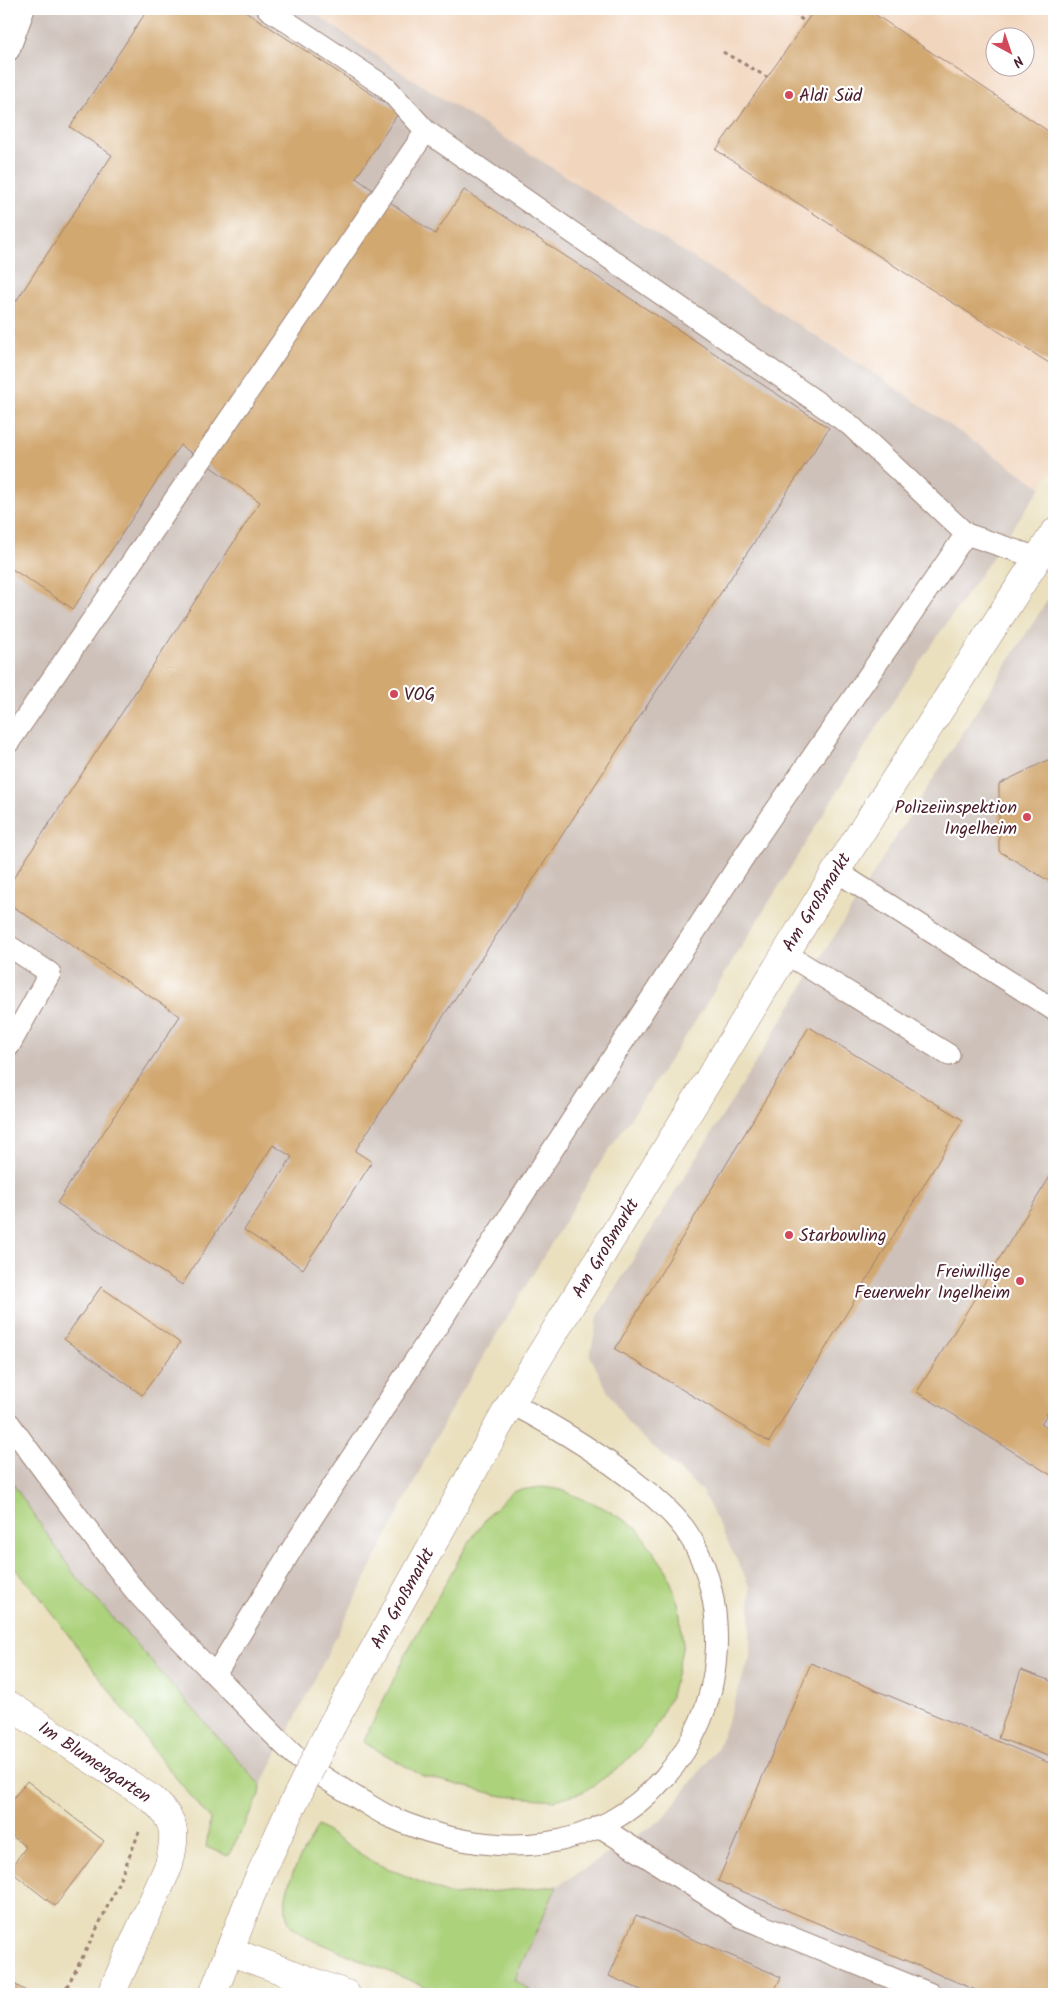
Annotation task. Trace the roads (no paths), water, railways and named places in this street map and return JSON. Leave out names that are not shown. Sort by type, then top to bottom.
[{"type":"main road","name":"Am Großmarkt","points":[[214,1994],[251,1895],[332,1724],[511,1402],[836,871],[1054,533]]},
{"type":"main road","name":"Im Blumengarten","points":[[9,1705],[152,1799],[164,1810],[173,1824],[174,1845],[169,1865],[110,1994]]},
{"type":"main road","points":[[229,1951],[346,1994]]},
{"type":"lane","points":[[9,50],[24,9]]},
{"type":"lane","points":[[268,9],[387,88],[426,131],[850,426],[966,534],[1038,558]]},
{"type":"lane","points":[[9,742],[426,131]]},
{"type":"lane","points":[[215,1675],[295,1544],[746,852],[966,534]]},
{"type":"lane","points":[[836,871],[1054,1010]]},
{"type":"lane","points":[[9,946],[50,973],[9,1046]]},
{"type":"lane","points":[[785,953],[948,1055]]},
{"type":"lane","points":[[9,1423],[68,1504],[138,1594],[215,1675],[304,1762],[346,1791],[386,1815],[428,1832],[473,1842],[510,1846],[547,1843],[582,1834],[616,1818],[646,1797],[672,1770],[692,1740],[707,1706],[716,1670],[718,1633],[713,1597],[702,1562],[685,1529],[664,1505],[624,1472],[570,1435],[511,1402]]},
{"type":"lane","points":[[599,1826],[741,1917],[931,1994]]},
{"type":"place","name":"Aldi Süd","points":[[789,95]]},
{"type":"place","name":"VOG","points":[[394,694]]},
{"type":"place","name":"Polizeiinspektion Ingelheim","points":[[1027,817]]},
{"type":"place","name":"Starbowling","points":[[789,1235]]},
{"type":"place","name":"Freiwillige Feuerwehr Ingelheim","points":[[1020,1281]]}]
